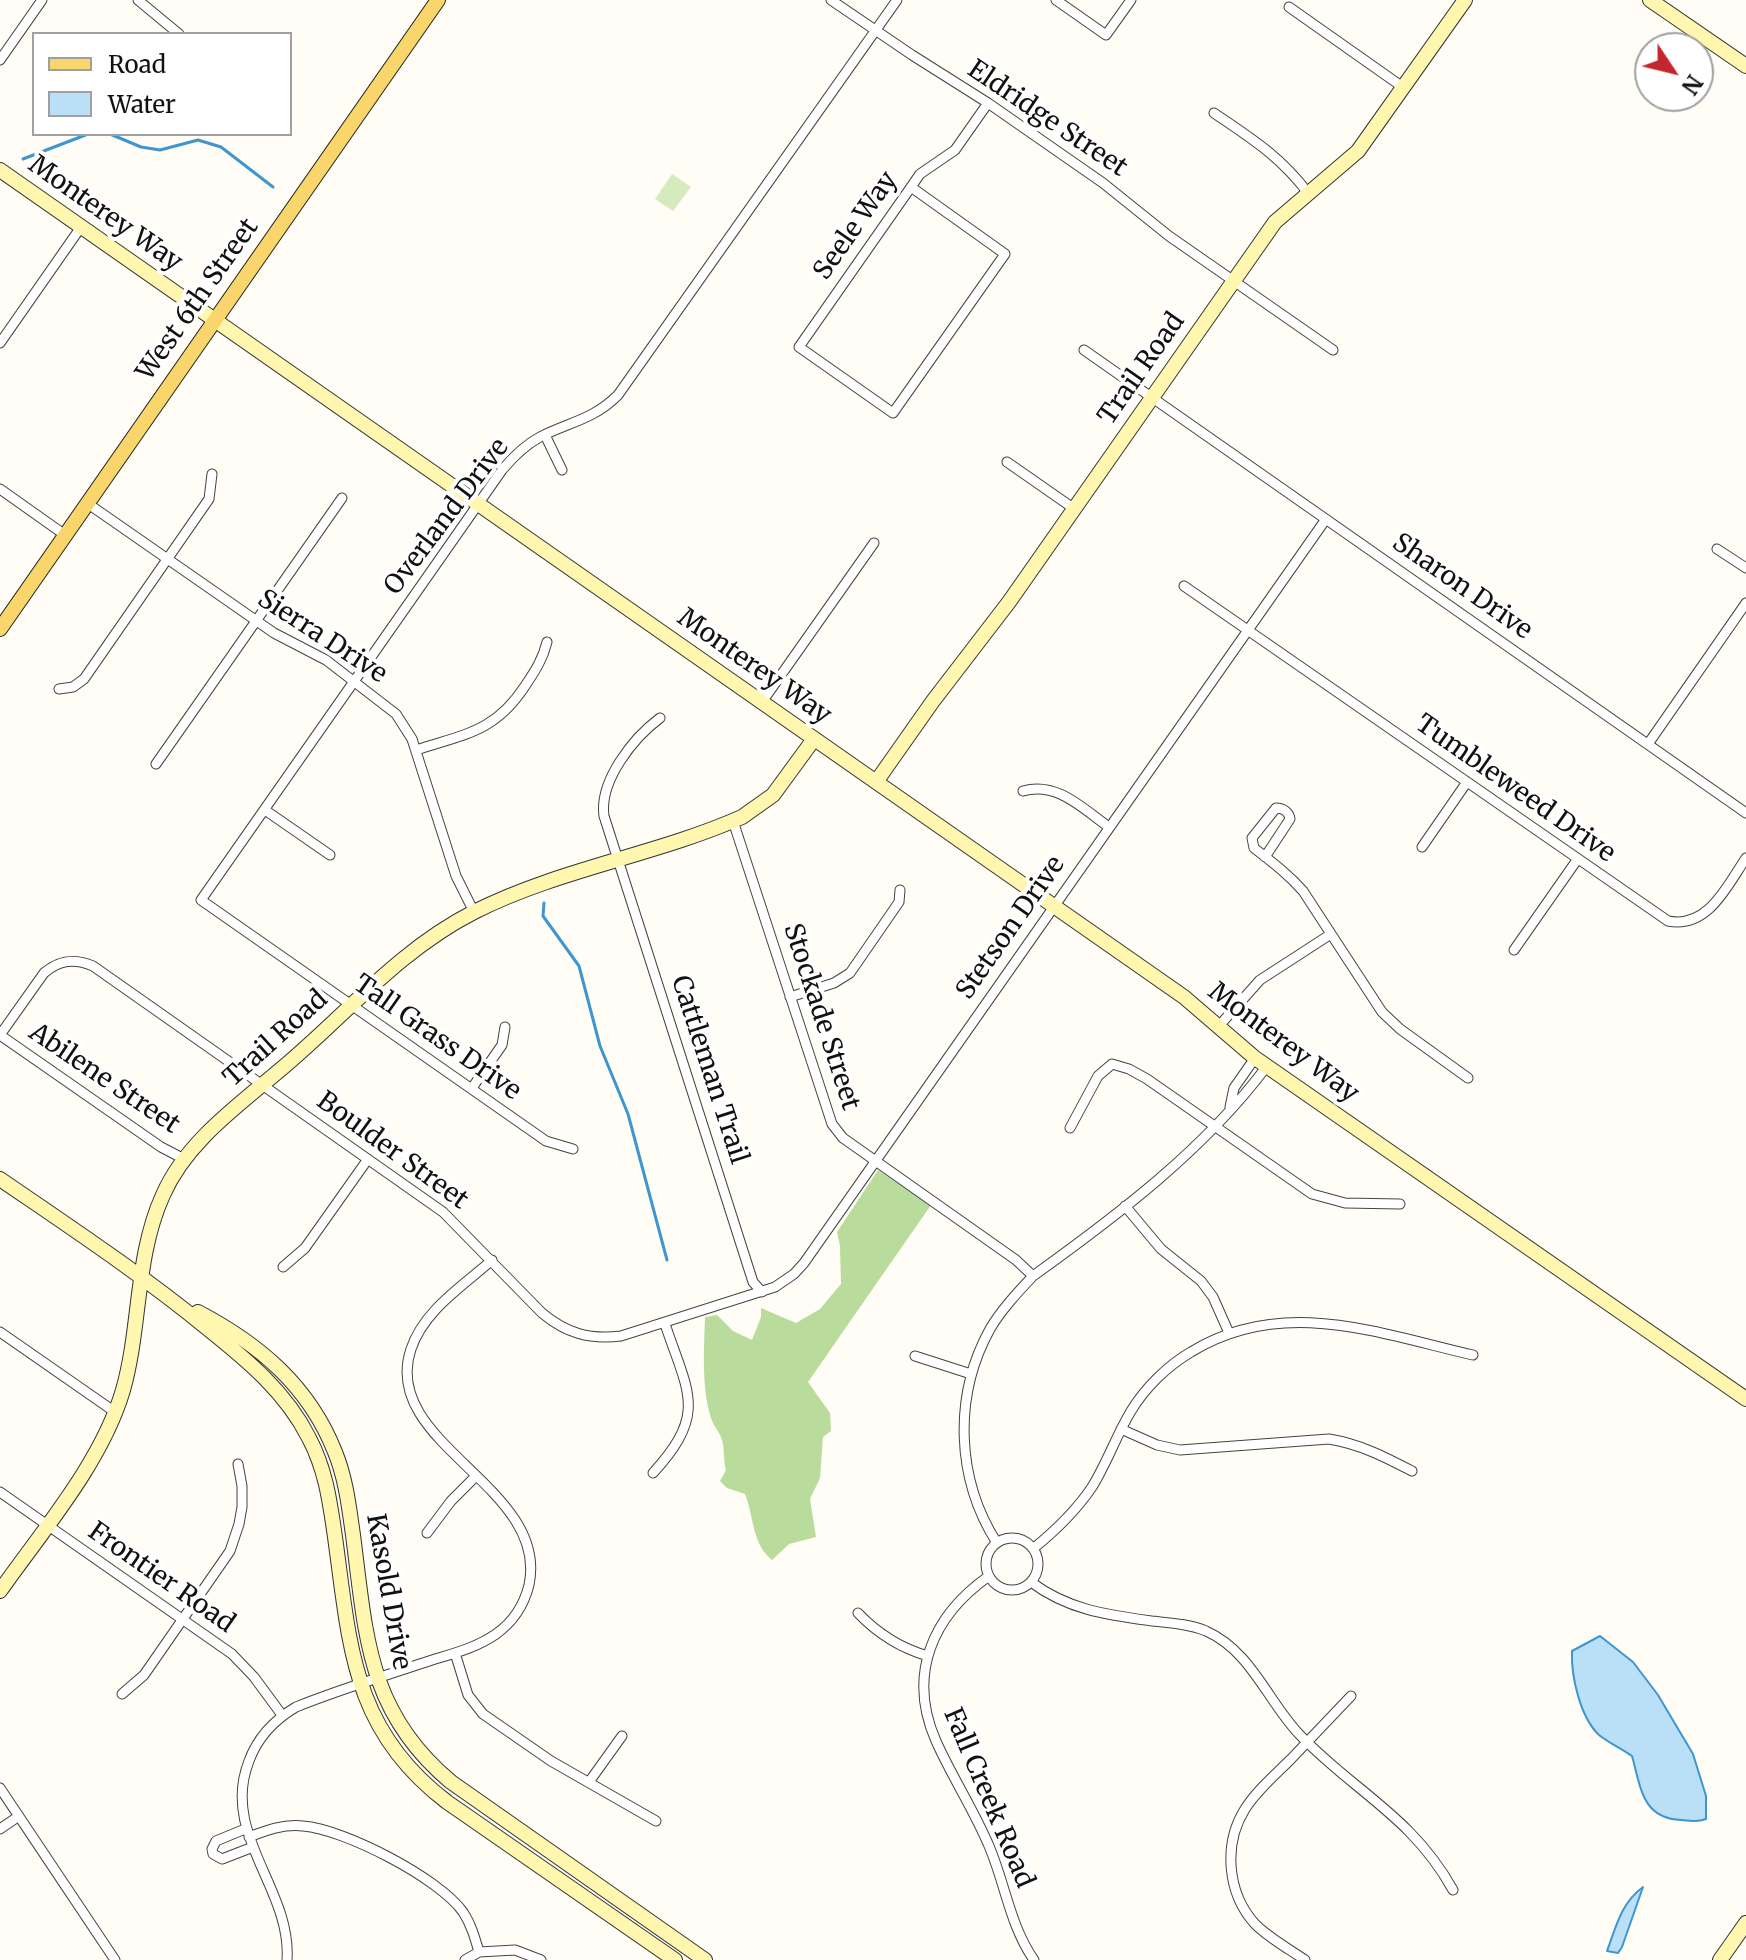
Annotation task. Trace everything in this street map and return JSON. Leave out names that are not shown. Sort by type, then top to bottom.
[{"type":"main road","name":"West 6th Street","points":[[0,629],[438,0]]},
{"type":"street","points":[[0,60],[42,0]]},
{"type":"street","points":[[138,0],[177,32]]},
{"type":"street","name":"Eldridge Street","points":[[831,0],[988,103],[1126,200],[1169,236],[1333,350]]},
{"type":"street","name":"Overland Drive","points":[[201,900],[511,459],[545,435],[592,416],[629,383],[897,0]]},
{"type":"street","points":[[1056,0],[1106,35],[1131,0]]},
{"type":"street","name":"Trail Road","points":[[876,782],[1009,602],[1275,222],[1358,151],[1465,0]]},
{"type":"street","points":[[1650,0],[1746,66]]},
{"type":"street","points":[[1289,7],[1404,88]]},
{"type":"street","name":"Seele Way","points":[[911,187],[1005,254],[893,413],[799,347],[920,174],[955,150],[988,103]]},
{"type":"street","points":[[1214,113],[1274,154],[1308,193]]},
{"type":"street","name":"Monterey Way","points":[[0,170],[1184,997],[1261,1062],[1744,1392]]},
{"type":"street","points":[[0,343],[81,227]]},
{"type":"street","name":"Sharon Drive","points":[[1084,350],[1746,813]]},
{"type":"street","points":[[545,435],[562,470]]},
{"type":"street","points":[[1007,462],[1073,508]]},
{"type":"street","points":[[59,689],[73,687],[84,679],[209,499],[212,474]]},
{"type":"street","points":[[0,489],[65,535]]},
{"type":"street","points":[[156,764],[342,498]]},
{"type":"street","name":"Sierra Drive","points":[[87,503],[256,621],[326,660],[396,714],[416,750],[456,876],[474,912]]},
{"type":"street","name":"Stetson Drive","points":[[696,1313],[762,1292],[783,1282],[804,1263],[1326,519]]},
{"type":"street","points":[[762,702],[874,543]]},
{"type":"street","points":[[1717,549],[1746,568]]},
{"type":"street","name":"Tumbleweed Drive","points":[[1184,586],[1668,921],[1682,923],[1696,919],[1713,906],[1746,858]]},
{"type":"street","points":[[1648,744],[1746,603]]},
{"type":"street","points":[[416,750],[484,728],[496,720],[514,704],[543,660],[547,642]]},
{"type":"street","name":"Cattleman Trail","points":[[660,718],[642,731],[605,788],[604,816],[753,1282],[762,1292]]},
{"type":"street","name":"Trail Road","points":[[0,1591],[95,1456],[115,1412],[127,1374],[155,1213],[164,1191],[184,1159],[201,1140],[408,956],[474,912],[503,898],[733,821],[755,810],[773,795],[814,739]]},
{"type":"street","points":[[1422,847],[1467,782]]},
{"type":"street","points":[[1023,791],[1042,788],[1060,793],[1109,827]]},
{"type":"street","points":[[1265,857],[1290,819],[1281,808],[1271,811],[1252,838],[1254,848],[1296,883],[1382,1012],[1400,1029],[1468,1078]]},
{"type":"street","points":[[265,810],[330,855]]},
{"type":"street","name":"Stockade Street","points":[[733,821],[832,1124],[843,1138],[1016,1260],[1033,1276]]},
{"type":"street","points":[[1514,950],[1577,860]]},
{"type":"street","points":[[790,997],[834,983],[850,973],[899,902],[900,890]]},
{"type":"street","name":"Tall Grass Drive","points":[[201,900],[546,1141],[573,1149]]},
{"type":"street","points":[[1218,1027],[1260,980],[1331,934]]},
{"type":"street","name":"Boulder Street","points":[[0,1035],[44,973],[63,962],[75,961],[93,966],[443,1212],[542,1313],[561,1327],[578,1335],[606,1338],[696,1313]]},
{"type":"street","points":[[472,1088],[502,1045],[505,1027]]},
{"type":"street","name":"Abilene Street","points":[[0,1035],[161,1147],[184,1159]]},
{"type":"street","points":[[997,1543],[975,1501],[965,1458],[964,1409],[971,1374],[991,1328],[1033,1276],[1176,1166],[1230,1107],[1244,1097],[1261,1062]]},
{"type":"street","points":[[1070,1128],[1098,1076],[1112,1064],[1147,1079],[1312,1194],[1345,1203],[1400,1204]]},
{"type":"street","points":[[283,1267],[305,1248],[368,1159]]},
{"type":"street","name":"Kasold Drive","points":[[0,1179],[170,1298],[278,1391],[309,1438],[329,1493],[350,1641],[360,1684],[373,1715],[408,1766],[432,1790],[675,1960]]},
{"type":"street","points":[[1125,1206],[1161,1249],[1201,1281],[1213,1297],[1229,1333]]},
{"type":"street","points":[[287,1960],[282,1918],[249,1838],[241,1793],[248,1763],[260,1738],[282,1715],[296,1707],[481,1643],[505,1627],[521,1607],[530,1577],[530,1553],[523,1532],[510,1513],[423,1419],[411,1392],[407,1370],[411,1350],[425,1322],[492,1260]]},
{"type":"street","name":"Kasold Drive","points":[[170,1298],[229,1328],[258,1348],[282,1370],[318,1417],[342,1472],[349,1503],[370,1657],[397,1722],[415,1748],[438,1772],[705,1960]]},
{"type":"street","points":[[1034,1548],[1064,1522],[1081,1502],[1143,1393],[1182,1357],[1212,1339],[1268,1322],[1309,1321],[1473,1355]]},
{"type":"street","points":[[653,1473],[681,1438],[690,1411],[665,1324]]},
{"type":"street","points":[[0,1332],[115,1412]]},
{"type":"street","points":[[915,1356],[971,1374]]},
{"type":"street","points":[[1121,1429],[1157,1445],[1180,1450],[1329,1439],[1371,1450],[1412,1471]]},
{"type":"street","points":[[122,1694],[144,1675],[223,1563],[236,1536],[242,1507],[238,1464]]},
{"type":"street","points":[[427,1533],[451,1501],[476,1476]]},
{"type":"street","name":"Frontier Road","points":[[0,1492],[244,1665],[282,1715]]},
{"type":"street","points":[[1012,1537],[1034,1548],[1038,1566],[1031,1582],[1017,1590],[1009,1590],[989,1576],[986,1562],[991,1548],[997,1543],[1012,1537]]},
{"type":"street","name":"Fall Creek Road","points":[[989,1576],[952,1608],[936,1633],[928,1656],[924,1688],[930,1726],[991,1849],[1021,1937],[1034,1960]]},
{"type":"street","points":[[1031,1582],[1061,1601],[1095,1613],[1187,1625],[1215,1635],[1237,1651],[1282,1715],[1307,1742],[1402,1822],[1439,1865],[1453,1890]]},
{"type":"street","points":[[858,1613],[883,1636],[928,1656]]},
{"type":"street","points":[[455,1653],[468,1695],[483,1714],[551,1761],[656,1821]]},
{"type":"street","points":[[1305,1960],[1265,1933],[1247,1912],[1235,1889],[1230,1858],[1235,1829],[1247,1806],[1351,1696]]},
{"type":"street","points":[[589,1782],[622,1736]]},
{"type":"street","points":[[0,1788],[115,1960]]},
{"type":"street","points":[[0,1829],[19,1816]]},
{"type":"street","points":[[249,1838],[281,1826],[304,1826],[330,1831],[365,1846],[425,1879],[454,1902],[470,1924],[479,1952]]},
{"type":"street","points":[[1720,1960],[1746,1923]]},
{"type":"street","points":[[465,1960],[479,1952],[515,1950],[541,1960]]},
{"type":"green space","points":[[672,174],[691,187],[673,211],[655,199]]},
{"type":"green space","points":[[878,1170],[931,1205],[808,1382],[830,1413],[831,1431],[823,1437],[820,1478],[810,1499],[816,1537],[789,1544],[772,1560],[765,1554],[757,1538],[745,1494],[727,1488],[720,1481],[726,1470],[722,1440],[713,1423],[707,1399],[705,1317],[717,1315],[733,1331],[752,1340],[761,1317],[761,1308],[796,1323],[820,1309],[841,1284],[837,1232]]},
{"type":"water","points":[[1600,1636],[1633,1662],[1658,1695],[1693,1754],[1706,1796],[1706,1819],[1681,1820],[1658,1814],[1645,1799],[1632,1756],[1592,1727],[1575,1684],[1572,1651]]},
{"type":"water","points":[[1643,1887],[1622,1947],[1618,1953],[1607,1951],[1624,1908]]},
{"type":"waterway","points":[[23,159],[83,136]]},
{"type":"waterway","points":[[115,136],[141,147],[160,150],[198,140],[221,147],[273,187]]},
{"type":"waterway","points":[[544,903],[543,916],[579,966],[600,1046],[628,1114],[667,1260]]}]
